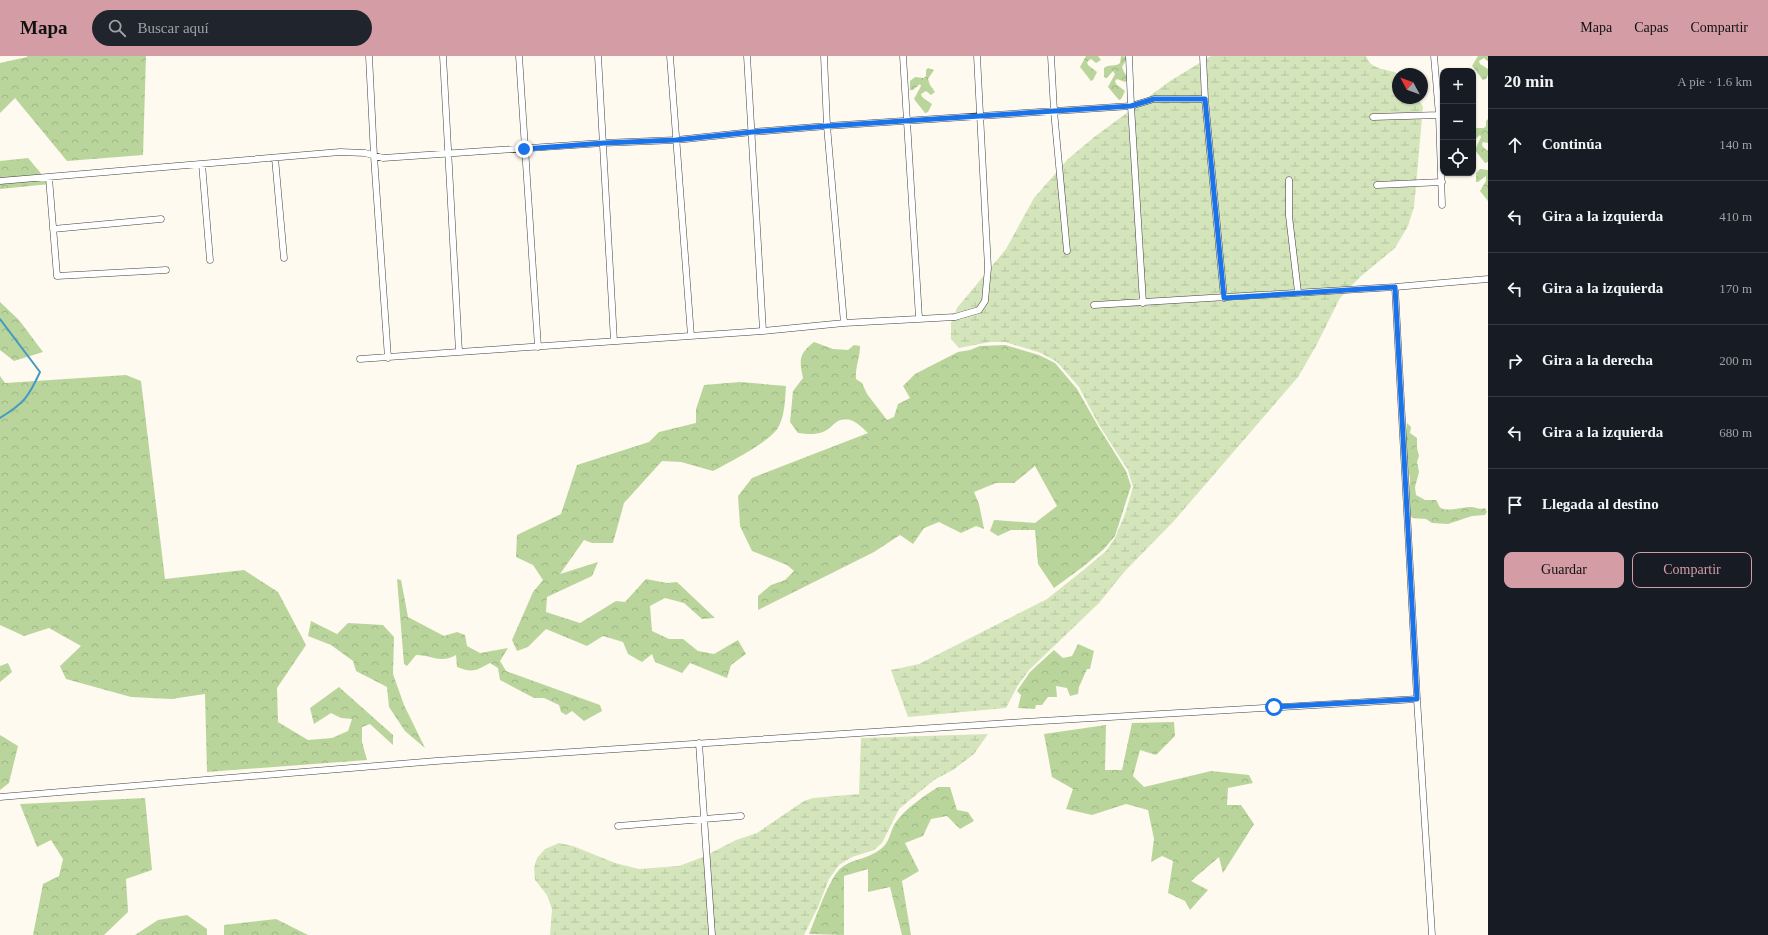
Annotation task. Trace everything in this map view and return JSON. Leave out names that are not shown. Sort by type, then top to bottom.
[{"type":"street","points":[[369,56],[374,156],[388,358]]},
{"type":"street","points":[[442,56],[459,352]]},
{"type":"street","points":[[519,56],[538,347]]},
{"type":"street","points":[[598,56],[614,341]]},
{"type":"street","points":[[670,56],[691,336]]},
{"type":"street","points":[[747,56],[763,331]]},
{"type":"street","points":[[824,56],[827,126],[844,323]]},
{"type":"street","points":[[903,56],[919,318]]},
{"type":"street","points":[[360,359],[763,331],[844,323],[955,317],[979,310],[984,301],[988,268],[977,56]]},
{"type":"street","points":[[1051,56],[1054,111],[1066,251]]},
{"type":"street","points":[[1129,56],[1143,303]]},
{"type":"street","points":[[1203,56],[1205,99],[1224,298]]},
{"type":"street","points":[[1434,56],[1439,115],[1442,205]]},
{"type":"street","points":[[0,181],[340,152],[365,153],[384,158],[604,143],[676,140],[827,126],[1131,106],[1154,99],[1205,99]]},
{"type":"street","points":[[1373,117],[1439,115]]},
{"type":"street","points":[[275,158],[284,258]]},
{"type":"street","points":[[202,164],[210,260]]},
{"type":"street","points":[[49,178],[57,276],[166,270]]},
{"type":"street","points":[[1289,180],[1289,216],[1298,292]]},
{"type":"street","points":[[1377,185],[1442,182]]},
{"type":"street","points":[[53,230],[161,219]]},
{"type":"street","points":[[1094,305],[1395,287],[1488,279]]},
{"type":"street","points":[[1395,287],[1417,699],[1432,935]]},
{"type":"street","points":[[0,797],[428,762],[699,743],[1417,699]]},
{"type":"street","points":[[699,743],[712,935]]},
{"type":"street","points":[[618,826],[740,816]]},
{"type":"green space","points":[[27,56],[146,56],[143,155],[67,161],[15,98],[0,113],[0,63]]},
{"type":"green space","points":[[1086,56],[1098,56],[1101,60],[1096,63],[1091,59],[1087,62],[1088,65],[1097,72],[1091,81],[1080,67]]},
{"type":"green space","points":[[1121,56],[1128,57],[1122,67],[1129,79],[1125,82],[1117,79],[1115,81],[1116,84],[1125,91],[1119,100],[1108,87],[1115,74],[1113,71],[1107,78],[1104,77],[1104,68],[1120,63]]},
{"type":"green space","points":[[1211,56],[1366,56],[1368,61],[1375,67],[1392,71],[1392,104],[1421,104],[1423,107],[1414,207],[1408,226],[1395,248],[1360,277],[1340,298],[1316,346],[1298,377],[1173,522],[1125,571],[1099,603],[1029,670],[1018,685],[1006,708],[908,717],[891,670],[919,664],[1047,599],[1106,551],[1115,538],[1125,514],[1133,487],[1128,470],[1099,425],[1079,387],[1057,362],[1041,353],[1005,342],[990,342],[959,348],[951,339],[951,323],[957,308],[1006,249],[1034,198],[1068,159],[1093,138],[1170,81]]},
{"type":"green space","points":[[1478,56],[1488,56],[1488,61],[1484,58],[1479,61],[1480,64],[1488,69],[1486,79],[1483,80],[1476,71],[1476,68],[1472,66]]},
{"type":"green space","points":[[928,68],[934,70],[928,79],[935,92],[931,95],[926,91],[921,94],[922,97],[932,104],[928,112],[925,113],[914,99],[921,86],[920,84],[913,90],[910,90],[910,81],[915,77],[924,78]]},
{"type":"green space","points":[[1488,119],[1488,143],[1483,142],[1482,144],[1488,151],[1488,162],[1485,163],[1476,151],[1481,137],[1480,135],[1476,138],[1476,128],[1484,128],[1486,126],[1486,121]]},
{"type":"green space","points":[[28,158],[50,184],[0,189],[0,161]]},
{"type":"green space","points":[[1480,169],[1488,170],[1488,201],[1480,191],[1486,181],[1486,176],[1476,182],[1476,173]]},
{"type":"green space","points":[[0,302],[19,320],[43,352],[14,361],[0,350]]},
{"type":"green space","points":[[814,342],[833,349],[848,350],[854,345],[860,346],[856,379],[862,383],[867,394],[887,420],[894,417],[898,404],[910,398],[903,386],[915,374],[958,352],[970,350],[980,346],[1005,345],[1039,355],[1055,363],[1077,389],[1126,471],[1131,486],[1115,536],[1104,549],[1054,588],[1038,564],[1035,530],[1011,530],[998,536],[990,531],[994,520],[1035,523],[1057,506],[1035,466],[1014,483],[996,483],[974,492],[979,504],[984,529],[976,526],[961,533],[939,522],[924,528],[913,544],[900,535],[874,552],[758,610],[758,596],[771,585],[785,580],[794,571],[787,565],[752,551],[740,526],[738,496],[752,478],[868,433],[858,424],[847,419],[842,419],[825,431],[814,434],[798,433],[790,422],[793,391],[803,378],[801,357],[805,350]]},
{"type":"green space","points":[[126,375],[141,381],[165,579],[244,570],[278,592],[306,645],[277,688],[278,722],[308,740],[332,738],[348,731],[352,719],[341,718],[331,713],[314,724],[310,708],[339,687],[393,735],[393,745],[370,724],[362,727],[362,742],[367,760],[207,772],[205,694],[171,699],[131,697],[66,679],[60,666],[81,646],[49,628],[24,636],[0,625],[0,376],[5,383]]},
{"type":"green space","points":[[740,382],[786,386],[782,417],[775,432],[759,445],[713,471],[681,462],[662,461],[624,503],[613,543],[592,543],[584,540],[560,574],[598,562],[592,576],[547,597],[546,612],[580,623],[616,601],[625,602],[646,579],[667,583],[677,582],[715,618],[702,619],[684,603],[665,598],[650,606],[652,631],[669,639],[683,639],[698,651],[714,654],[738,640],[746,654],[731,665],[727,678],[690,663],[682,673],[655,662],[652,654],[642,662],[628,654],[623,642],[603,636],[587,646],[546,629],[528,647],[517,651],[512,640],[533,592],[543,580],[533,565],[516,557],[517,535],[561,514],[577,465],[649,442],[659,432],[696,423],[696,409],[704,385]]},
{"type":"green space","points":[[1407,423],[1411,427],[1410,433],[1417,438],[1419,456],[1417,462],[1419,472],[1415,487],[1416,495],[1425,500],[1436,500],[1443,509],[1470,507],[1481,509],[1485,508],[1487,512],[1485,515],[1472,516],[1448,524],[1432,523],[1426,519],[1412,518],[1408,503],[1410,476],[1407,469],[1406,460]]},
{"type":"green space","points":[[397,579],[401,580],[408,617],[444,636],[457,632],[465,635],[467,646],[480,653],[508,648],[500,661],[506,671],[600,705],[602,711],[584,721],[572,711],[566,715],[561,712],[559,705],[544,698],[534,698],[500,680],[498,668],[490,663],[474,670],[467,670],[457,667],[456,655],[450,658],[440,659],[416,655],[407,666],[404,664]]},
{"type":"green space","points":[[311,621],[337,634],[348,623],[383,625],[394,637],[393,674],[404,705],[425,748],[405,731],[389,707],[387,687],[356,671],[353,661],[331,645],[308,636]]},
{"type":"green space","points":[[1078,644],[1094,651],[1090,669],[1087,669],[1079,687],[1078,694],[1070,696],[1067,688],[1056,686],[1057,697],[1048,697],[1042,705],[1036,705],[1035,709],[1018,708],[1021,695],[1017,691],[1030,672],[1054,650],[1063,658],[1072,656]]},
{"type":"green space","points":[[8,663],[12,672],[0,682],[0,666]]},
{"type":"green space","points":[[1174,722],[1175,736],[1156,755],[1140,750],[1133,776],[1144,787],[1211,771],[1249,775],[1253,783],[1228,788],[1227,805],[1241,805],[1254,824],[1223,873],[1219,857],[1191,881],[1208,890],[1190,910],[1185,901],[1168,893],[1173,861],[1162,856],[1151,862],[1154,839],[1148,810],[1126,804],[1092,815],[1066,809],[1073,789],[1052,777],[1044,734],[1106,725],[1105,770],[1122,770],[1132,723]]},
{"type":"green space","points":[[988,734],[974,754],[953,770],[934,780],[899,809],[882,843],[874,850],[852,857],[839,865],[829,879],[818,907],[804,935],[550,935],[552,909],[547,895],[535,880],[534,868],[537,858],[545,849],[559,843],[573,846],[615,863],[639,869],[679,866],[703,857],[736,840],[757,833],[804,801],[813,798],[859,794],[861,738]]},
{"type":"green space","points":[[0,735],[18,746],[9,783],[0,790]]},
{"type":"green space","points":[[938,787],[950,787],[957,810],[968,812],[974,821],[960,829],[947,816],[931,819],[923,836],[905,843],[919,871],[902,881],[911,935],[902,935],[890,887],[868,892],[868,869],[844,876],[844,935],[809,934],[827,889],[836,873],[846,864],[879,851],[886,844],[894,825],[900,817]]},
{"type":"green space","points":[[145,798],[152,870],[126,879],[128,912],[104,935],[33,935],[43,884],[59,876],[63,859],[51,840],[37,847],[20,804]]},
{"type":"green space","points":[[187,915],[207,929],[207,935],[135,935],[158,920]]},
{"type":"green space","points":[[276,919],[308,935],[224,935],[224,925]]},
{"type":"waterway","points":[[0,319],[40,372],[32,388],[20,404],[0,418]]},
{"type":"route","points":[[524,149],[604,143],[676,140],[827,126],[1131,106],[1154,99],[1205,99],[1224,298],[1298,292],[1395,287],[1417,699],[1274,707]]}]
